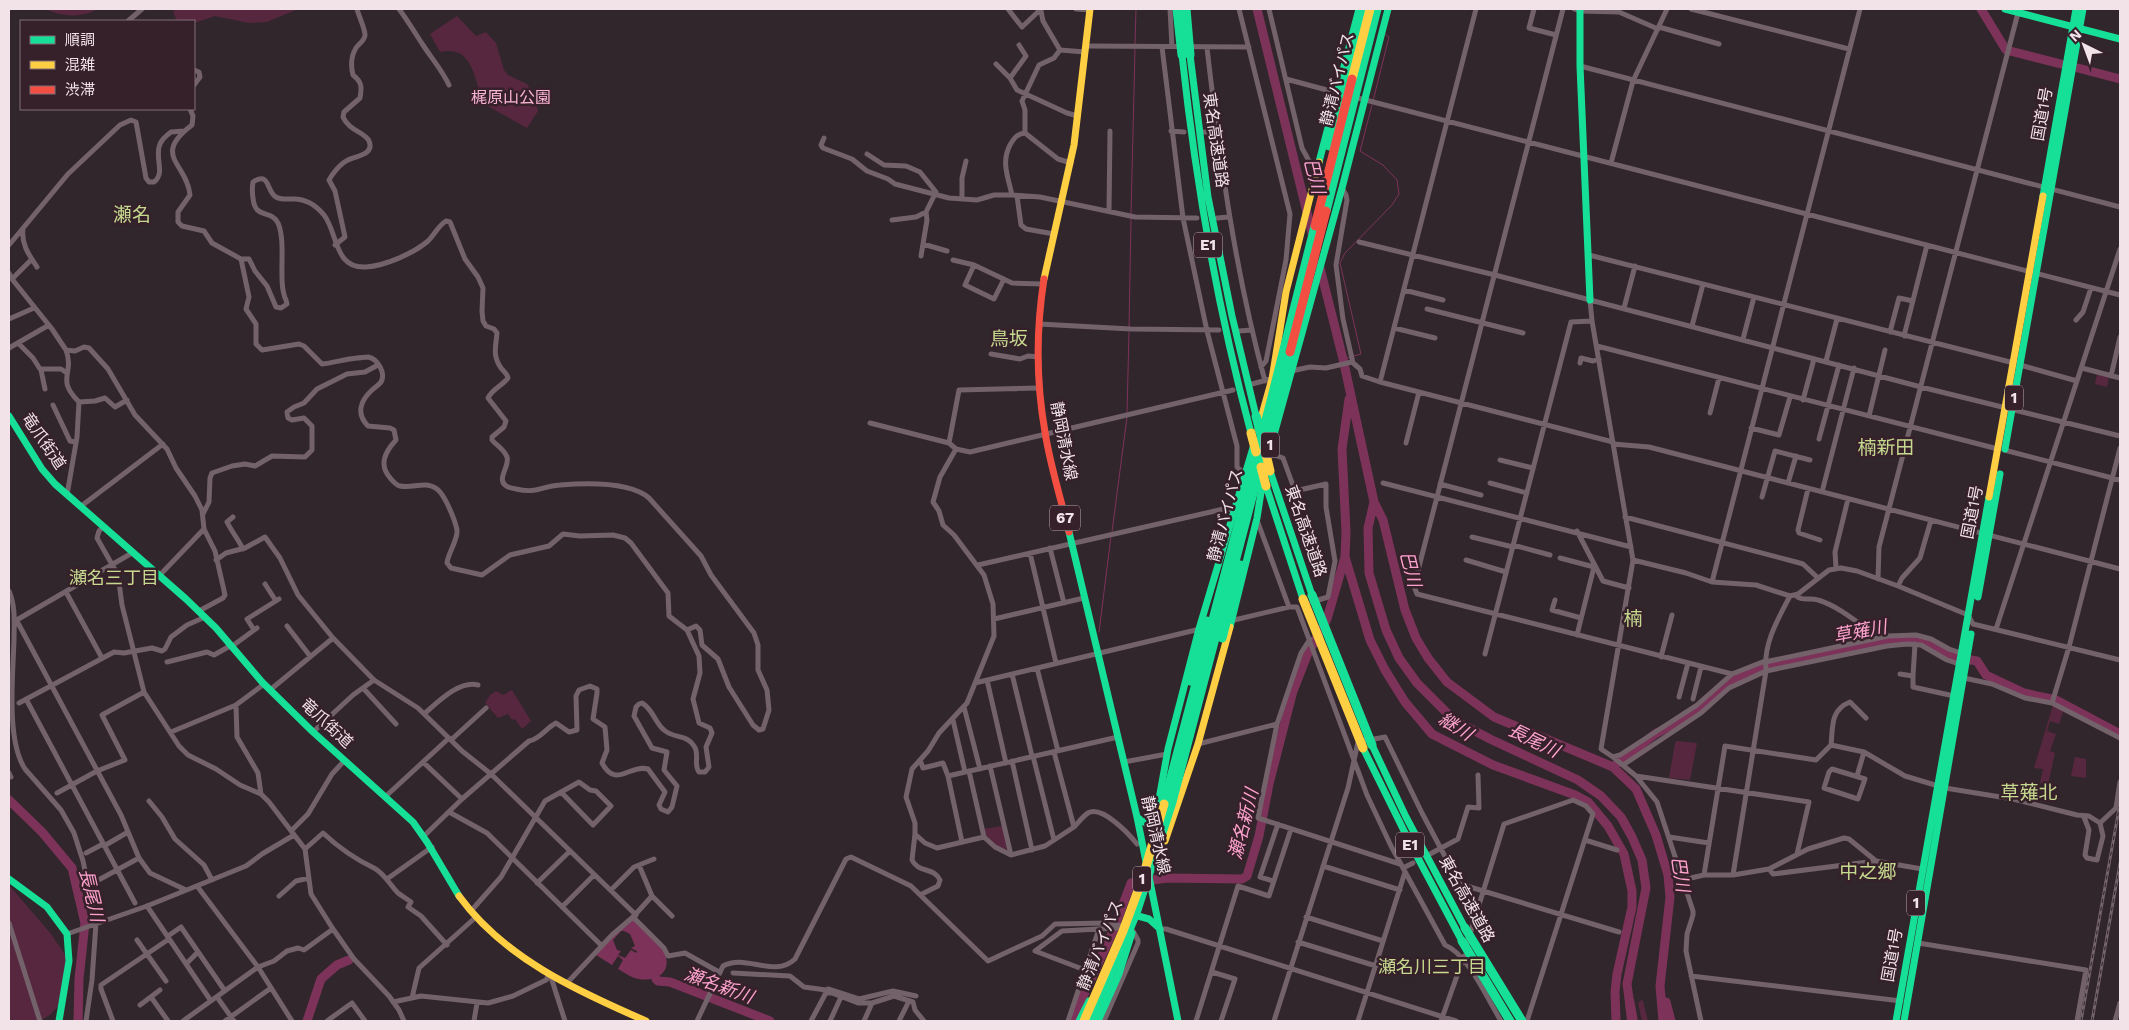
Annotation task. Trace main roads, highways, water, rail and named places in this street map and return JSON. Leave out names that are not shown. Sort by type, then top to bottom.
[{"type":"main road","name":"静岡清水線","points":[[1090,9],[1071,163],[1043,284],[1039,324],[1040,388],[1045,434],[1137,817],[1178,1021]]},
{"type":"main road","name":"東名高速道路","points":[[1177,9],[1208,197],[1230,308],[1270,471],[1308,597]]},
{"type":"main road","name":"東名高速道路","points":[[1186,9],[1189,126],[1222,319],[1263,485],[1402,830],[1462,941],[1510,1021]]},
{"type":"main road","points":[[1146,860],[1167,754],[1199,629],[1246,476],[1286,292],[1359,9]]},
{"type":"main road","points":[[1324,205],[1334,121],[1364,9]]},
{"type":"main road","name":"静清バイパス","points":[[1091,1021],[1128,937],[1156,857],[1188,744],[1265,446],[1370,9]]},
{"type":"main road","name":"静清バイパス","points":[[1324,205],[1377,9]]},
{"type":"main road","points":[[1324,205],[1341,166],[1383,9]]},
{"type":"main road","name":"1","points":[[1185,780],[1252,520],[1265,446],[1290,371],[1342,188],[1388,9]]},
{"type":"main road","points":[[1578,9],[1590,300]]},
{"type":"main road","points":[[2005,9],[2019,11],[2120,39]]},
{"type":"main road","name":"国道1号","points":[[1903,1002],[1918,943],[1954,696],[2017,364],[2076,28],[2076,9]]},
{"type":"main road","name":"国道1号","points":[[2076,28],[2083,9]]},
{"type":"main road","name":"竜爪街道","points":[[9,416],[42,469],[67,496],[202,614],[267,687],[313,732],[414,822],[432,847],[459,897],[474,914],[508,946],[550,974],[646,1021]]},
{"type":"main road","points":[[1161,786],[1234,519],[1265,446]]},
{"type":"main road","name":"静清バイパス","points":[[1084,1021],[1122,931],[1153,844],[1265,446]]},
{"type":"main road","name":"1","points":[[1098,1021],[1119,974],[1198,744],[1232,621],[1257,518],[1263,485],[1265,446]]},
{"type":"main road","name":"国道1号","points":[[1903,1021],[1903,1002],[1922,869],[1964,678],[1970,619]]},
{"type":"main road","name":"東名高速道路","points":[[1368,746],[1465,928],[1522,1021]]},
{"type":"main road","points":[[1137,817],[1146,824],[1154,824]]},
{"type":"main road","name":"1","points":[[1078,1021],[1097,984],[1146,860]]},
{"type":"main road","points":[[9,879],[47,907],[71,933],[61,1021]]},
{"type":"main road","points":[[1138,916],[1149,919],[1160,929]]},
{"type":"waterway","points":[[1135,45],[1136,9]]},
{"type":"waterway","name":"巴川","points":[[1257,9],[1313,237]]},
{"type":"waterway","points":[[1981,9],[2006,50],[2061,64]]},
{"type":"waterway","points":[[1373,101],[1389,37],[1385,34]]},
{"type":"waterway","points":[[1131,215],[1135,49]]},
{"type":"waterway","points":[[2078,68],[2120,79]]},
{"type":"waterway","points":[[1354,356],[1361,354],[1340,263],[1345,253],[1392,205],[1399,194],[1397,180],[1383,165],[1360,151],[1372,105]]},
{"type":"waterway","points":[[1129,328],[1131,219]]},
{"type":"waterway","name":"巴川","points":[[1319,264],[1343,359],[1374,502],[1383,520],[1405,610],[1416,638],[1428,658],[1447,682],[1494,717],[1613,767],[1636,789],[1656,835],[1668,875],[1670,897],[1660,986],[1663,1021]]},
{"type":"waterway","points":[[1127,413],[1129,332]]},
{"type":"waterway","name":"巴川","points":[[1343,359],[1350,357]]},
{"type":"waterway","name":"継川","points":[[1349,399],[1342,449],[1346,532],[1345,557],[1370,640],[1385,670],[1405,702],[1432,734],[1493,765],[1575,795],[1588,802],[1608,826],[1624,854],[1632,891],[1632,907],[1617,974],[1615,992],[1616,1021]]},
{"type":"waterway","points":[[1112,532],[1127,417]]},
{"type":"waterway","name":"長尾川","points":[[1374,502],[1368,528],[1369,573],[1386,630],[1399,658],[1417,683],[1454,720],[1578,780],[1601,796],[1621,817],[1632,837],[1642,860],[1646,888],[1627,984],[1632,1021]]},
{"type":"waterway","points":[[1099,632],[1111,536]]},
{"type":"waterway","name":"瀬名新川","points":[[1072,1021],[1113,931],[1131,883],[1167,878],[1242,879],[1247,876],[1259,836],[1269,784],[1293,691],[1308,653],[1327,619],[1345,557]]},
{"type":"waterway","name":"草薙川","points":[[1613,767],[1655,734],[1698,711],[1734,680],[1760,668],[1886,641],[1913,639],[1929,643],[1954,657],[1977,661],[1986,675],[2024,693],[2056,700],[2120,734]]},
{"type":"waterway","name":"長尾川","points":[[9,800],[42,832],[72,868],[85,923],[79,979],[78,1021]]},
{"type":"waterway","name":"継川","points":[[307,1021],[321,979],[337,965],[349,960]]},
{"type":"waterway","name":"瀬名新川","points":[[656,979],[658,981],[670,982],[770,1021]]},
{"type":"waterway","points":[[1666,1002],[1671,1021]]},
{"type":"railway","points":[[2081,1021],[2120,803]]},
{"type":"railway","points":[[2092,1021],[2120,863]]},
{"type":"district","name":"瀬名","points":[[132,214]]},
{"type":"district","name":"鳥坂","points":[[1009,338]]},
{"type":"district","name":"楠新田","points":[[1886,447]]},
{"type":"district","name":"瀬名三丁目","points":[[114,577]]},
{"type":"district","name":"楠","points":[[1633,618]]},
{"type":"district","name":"草薙北","points":[[2029,792]]},
{"type":"district","name":"中之郷","points":[[1868,871]]},
{"type":"district","name":"瀬名川三丁目","points":[[1432,966]]},
{"type":"park label","name":"梶原山公園","points":[[511,97]]}]
